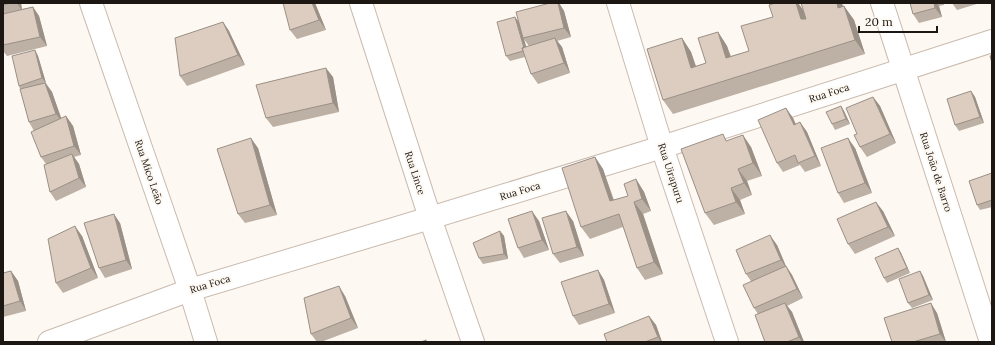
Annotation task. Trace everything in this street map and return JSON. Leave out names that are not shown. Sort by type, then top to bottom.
[{"type":"street","name":"Rua Mico Leão","points":[[91,3],[190,290],[206,342]]},
{"type":"street","name":"Rua Lince","points":[[361,3],[430,218],[473,342]]},
{"type":"street","name":"Rua Uirapuru","points":[[618,3],[662,147],[727,342]]},
{"type":"street","name":"Rua João de Barro","points":[[882,3],[991,342]]},
{"type":"street","name":"Rua Foca","points":[[49,342],[190,290],[662,147],[992,41]]},
{"type":"building","points":[[283,3],[312,3],[319,20],[290,30]]},
{"type":"building","points":[[550,3],[558,3],[564,28],[523,38],[516,12]]},
{"type":"building","points":[[775,3],[796,3],[801,19],[806,19],[801,3],[837,3],[838,8],[844,6],[855,40],[663,100],[647,49],[682,38],[691,68],[706,63],[698,38],[718,32],[726,58],[749,51],[741,26],[773,17],[769,5]]},
{"type":"building","points":[[910,3],[934,3],[935,8],[913,14]]},
{"type":"building","points":[[33,7],[40,37],[3,45],[3,14]]},
{"type":"building","points":[[515,17],[524,48],[522,48],[523,51],[506,56],[497,22]]},
{"type":"building","points":[[223,22],[238,55],[180,76],[175,38]]},
{"type":"building","points":[[555,38],[564,63],[531,74],[522,48]]},
{"type":"building","points":[[35,50],[42,78],[19,86],[12,56]]},
{"type":"building","points":[[326,68],[333,103],[266,118],[256,85]]},
{"type":"building","points":[[45,83],[56,114],[29,122],[20,89]]},
{"type":"building","points":[[971,91],[980,117],[955,125],[947,99]]},
{"type":"building","points":[[873,97],[890,134],[860,147],[854,135],[857,134],[846,108]]},
{"type":"building","points":[[841,106],[846,119],[832,124],[826,112]]},
{"type":"building","points":[[786,108],[794,125],[800,122],[815,156],[798,163],[795,155],[777,163],[758,120]]},
{"type":"building","points":[[66,116],[74,146],[41,157],[31,132]]},
{"type":"building","points":[[723,134],[726,141],[743,135],[753,163],[738,169],[744,183],[731,188],[736,202],[705,213],[681,149]]},
{"type":"building","points":[[251,138],[270,205],[238,214],[217,149]]},
{"type":"building","points":[[848,138],[865,183],[838,193],[821,148]]},
{"type":"building","points":[[72,154],[79,178],[50,192],[44,165]]},
{"type":"building","points":[[595,157],[610,201],[628,196],[624,184],[636,179],[642,199],[634,202],[654,262],[637,268],[619,214],[581,227],[562,168]]},
{"type":"building","points":[[992,173],[992,200],[977,205],[969,181]]},
{"type":"building","points":[[876,202],[888,227],[848,244],[837,219]]},
{"type":"building","points":[[532,211],[542,240],[518,248],[508,219]]},
{"type":"building","points":[[566,211],[577,247],[553,254],[542,218]]},
{"type":"building","points":[[114,214],[126,260],[99,268],[84,223]]},
{"type":"building","points":[[75,226],[91,268],[56,283],[48,239]]},
{"type":"building","points":[[500,231],[504,254],[479,258],[473,243]]},
{"type":"building","points":[[770,235],[781,260],[746,274],[736,250]]},
{"type":"building","points":[[898,248],[907,268],[884,278],[875,258]]},
{"type":"building","points":[[786,266],[797,289],[754,308],[743,285]]},
{"type":"building","points":[[598,270],[609,304],[573,316],[561,282]]},
{"type":"building","points":[[11,271],[20,301],[3,306],[3,273]]},
{"type":"building","points":[[920,271],[929,295],[908,303],[899,279]]},
{"type":"building","points":[[339,286],[351,318],[311,334],[304,298]]},
{"type":"building","points":[[785,303],[799,337],[787,342],[765,342],[755,315]]},
{"type":"building","points":[[931,303],[940,334],[913,342],[892,342],[884,318]]},
{"type":"building","points":[[649,316],[658,337],[645,342],[607,342],[604,334]]}]
